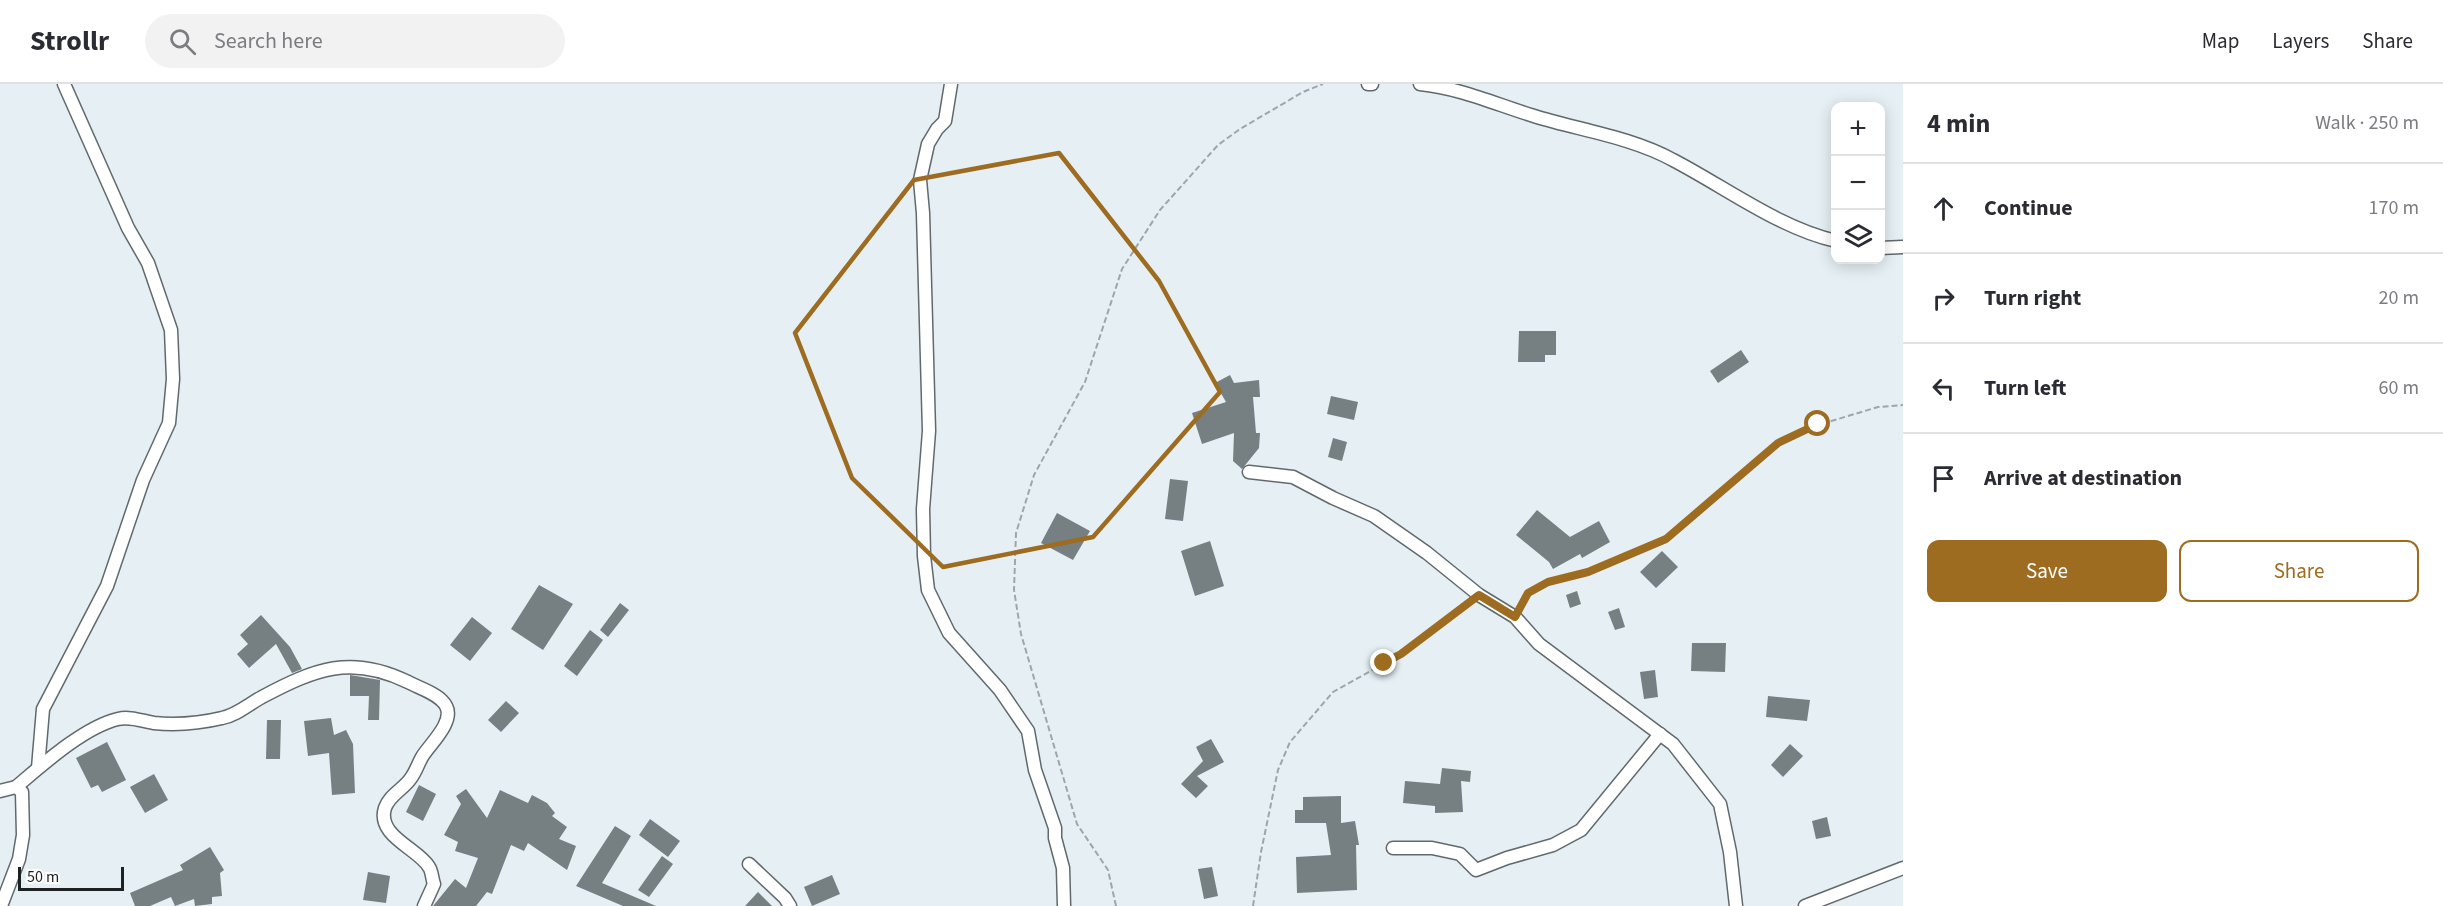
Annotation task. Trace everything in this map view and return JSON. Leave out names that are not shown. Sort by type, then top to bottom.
[{"type":"street","points":[[38,768],[43,709],[107,586],[143,480],[169,423],[173,379],[171,330],[148,263],[128,228],[64,84]]},
{"type":"street","points":[[951,84],[945,121],[928,144],[920,180],[923,213],[929,430],[923,509],[924,556],[928,590],[948,633],[1000,690],[1028,731],[1035,770],[1055,828],[1055,838],[1063,868],[1064,906]]},
{"type":"street","points":[[1420,84],[1465,92],[1532,116],[1632,144],[1672,159],[1784,221],[1831,241]]},
{"type":"street","points":[[1885,248],[1903,247]]},
{"type":"street","points":[[1249,472],[1293,477],[1374,516],[1428,553],[1479,595],[1515,617],[1539,644],[1673,744],[1720,804],[1730,852],[1736,906]]},
{"type":"street","points":[[0,791],[16,787],[60,750],[101,725],[119,718],[155,723],[224,718],[315,672],[351,666],[381,672],[399,678],[439,699],[448,712],[438,738],[423,755],[411,778],[392,797],[385,807],[384,815],[388,828],[404,846],[429,866],[434,884],[424,906]]},
{"type":"street","points":[[1393,848],[1432,848],[1460,854],[1476,870],[1507,858],[1553,845],[1581,830],[1660,734]]},
{"type":"street","points":[[1,906],[19,859],[23,834],[22,792],[16,787]]},
{"type":"street","points":[[748,864],[785,898],[790,906]]},
{"type":"street","points":[[1805,906],[1903,868]]},
{"type":"path","points":[[1116,906],[1108,870],[1077,824],[1021,634],[1014,590],[1016,533],[1034,475],[1084,382],[1122,269],[1161,210],[1218,145],[1240,129],[1303,92],[1323,84]]},
{"type":"path","points":[[1515,617],[1528,593],[1548,582],[1588,572],[1666,539],[1778,443],[1818,424],[1878,407],[1903,405]]},
{"type":"path","points":[[1253,906],[1261,852],[1278,770],[1290,742],[1334,692],[1401,654],[1479,595]]},
{"type":"highlighted area","points":[[1059,153],[1159,281],[1220,392],[1093,537],[943,567],[852,478],[795,333],[914,180]]},
{"type":"building","points":[[1519,331],[1556,331],[1556,355],[1545,355],[1545,362],[1518,362]]},
{"type":"building","points":[[1741,350],[1749,362],[1718,383],[1710,371]]},
{"type":"building","points":[[1230,375],[1234,383],[1259,380],[1260,397],[1253,397],[1256,433],[1260,433],[1259,448],[1242,469],[1233,461],[1234,433],[1202,444],[1192,413],[1226,402],[1215,383]]},
{"type":"building","points":[[1331,396],[1358,402],[1354,420],[1327,414]]},
{"type":"building","points":[[1333,438],[1347,442],[1342,461],[1328,457]]},
{"type":"building","points":[[1170,479],[1188,481],[1183,521],[1165,519]]},
{"type":"building","points":[[1537,510],[1570,537],[1599,521],[1610,542],[1582,558],[1580,554],[1553,569],[1549,562],[1516,535]]},
{"type":"building","points":[[1057,513],[1090,531],[1073,560],[1041,543]]},
{"type":"building","points":[[1210,541],[1224,586],[1195,596],[1181,551]]},
{"type":"building","points":[[1662,551],[1678,567],[1656,588],[1640,572]]},
{"type":"building","points":[[539,585],[573,604],[543,650],[511,629]]},
{"type":"building","points":[[1577,591],[1581,604],[1570,608],[1566,595]]},
{"type":"building","points":[[620,603],[629,610],[608,637],[600,630]]},
{"type":"building","points":[[1619,608],[1625,627],[1615,630],[1608,612]]},
{"type":"building","points":[[261,615],[290,647],[302,669],[292,673],[276,644],[249,668],[237,654],[248,644],[240,635]]},
{"type":"building","points":[[472,617],[492,633],[470,661],[450,645]]},
{"type":"building","points":[[590,630],[603,640],[577,676],[564,666]]},
{"type":"building","points":[[1692,643],[1726,643],[1725,672],[1691,671]]},
{"type":"building","points":[[1655,670],[1658,697],[1644,699],[1640,672]]},
{"type":"building","points":[[350,675],[380,680],[379,720],[368,720],[369,696],[350,696]]},
{"type":"building","points":[[1768,696],[1810,700],[1807,721],[1766,717]]},
{"type":"building","points":[[506,701],[519,713],[501,732],[488,720]]},
{"type":"building","points":[[331,718],[334,735],[346,730],[353,744],[355,793],[332,795],[329,753],[308,756],[304,721]]},
{"type":"building","points":[[267,720],[281,720],[280,759],[266,759]]},
{"type":"building","points":[[1211,739],[1224,762],[1197,776],[1208,786],[1196,798],[1181,784],[1203,761],[1196,747]]},
{"type":"building","points":[[107,742],[126,780],[102,792],[98,785],[91,788],[76,758]]},
{"type":"building","points":[[1790,744],[1803,756],[1783,777],[1771,765]]},
{"type":"building","points":[[1442,768],[1471,771],[1470,782],[1461,781],[1463,812],[1435,813],[1435,806],[1403,803],[1405,781],[1440,784]]},
{"type":"building","points":[[154,774],[168,800],[145,813],[130,787]]},
{"type":"building","points":[[419,785],[436,794],[423,821],[406,812]]},
{"type":"building","points":[[466,789],[487,818],[500,790],[528,803],[532,795],[547,803],[555,813],[552,816],[567,827],[559,839],[576,846],[567,870],[528,843],[524,851],[511,845],[492,894],[487,892],[476,906],[433,906],[455,879],[466,888],[478,858],[455,851],[458,842],[444,835],[461,804],[456,796]]},
{"type":"building","points":[[1341,796],[1341,823],[1355,821],[1359,845],[1356,845],[1357,890],[1297,893],[1296,857],[1331,855],[1326,823],[1295,823],[1295,810],[1303,810],[1303,797]]},
{"type":"building","points":[[1827,817],[1831,836],[1816,839],[1812,821]]},
{"type":"building","points":[[650,819],[680,841],[668,857],[639,835]]},
{"type":"building","points":[[615,826],[631,836],[602,883],[656,906],[623,906],[576,886]]},
{"type":"building","points":[[210,847],[224,870],[220,873],[222,896],[212,897],[212,904],[195,906],[194,899],[175,906],[171,897],[150,906],[135,906],[130,893],[183,870],[180,865]]},
{"type":"building","points":[[662,856],[673,864],[649,897],[638,890]]},
{"type":"building","points":[[1212,867],[1218,896],[1204,899],[1198,869]]},
{"type":"building","points":[[368,872],[390,876],[386,903],[363,900]]},
{"type":"building","points":[[832,875],[840,894],[812,906],[804,887]]},
{"type":"building","points":[[758,892],[772,906],[745,906]]},
{"type":"route","points":[[1384,663],[1401,654],[1479,595],[1515,617],[1528,593],[1548,582],[1588,572],[1666,539],[1778,443],[1818,424]]}]
